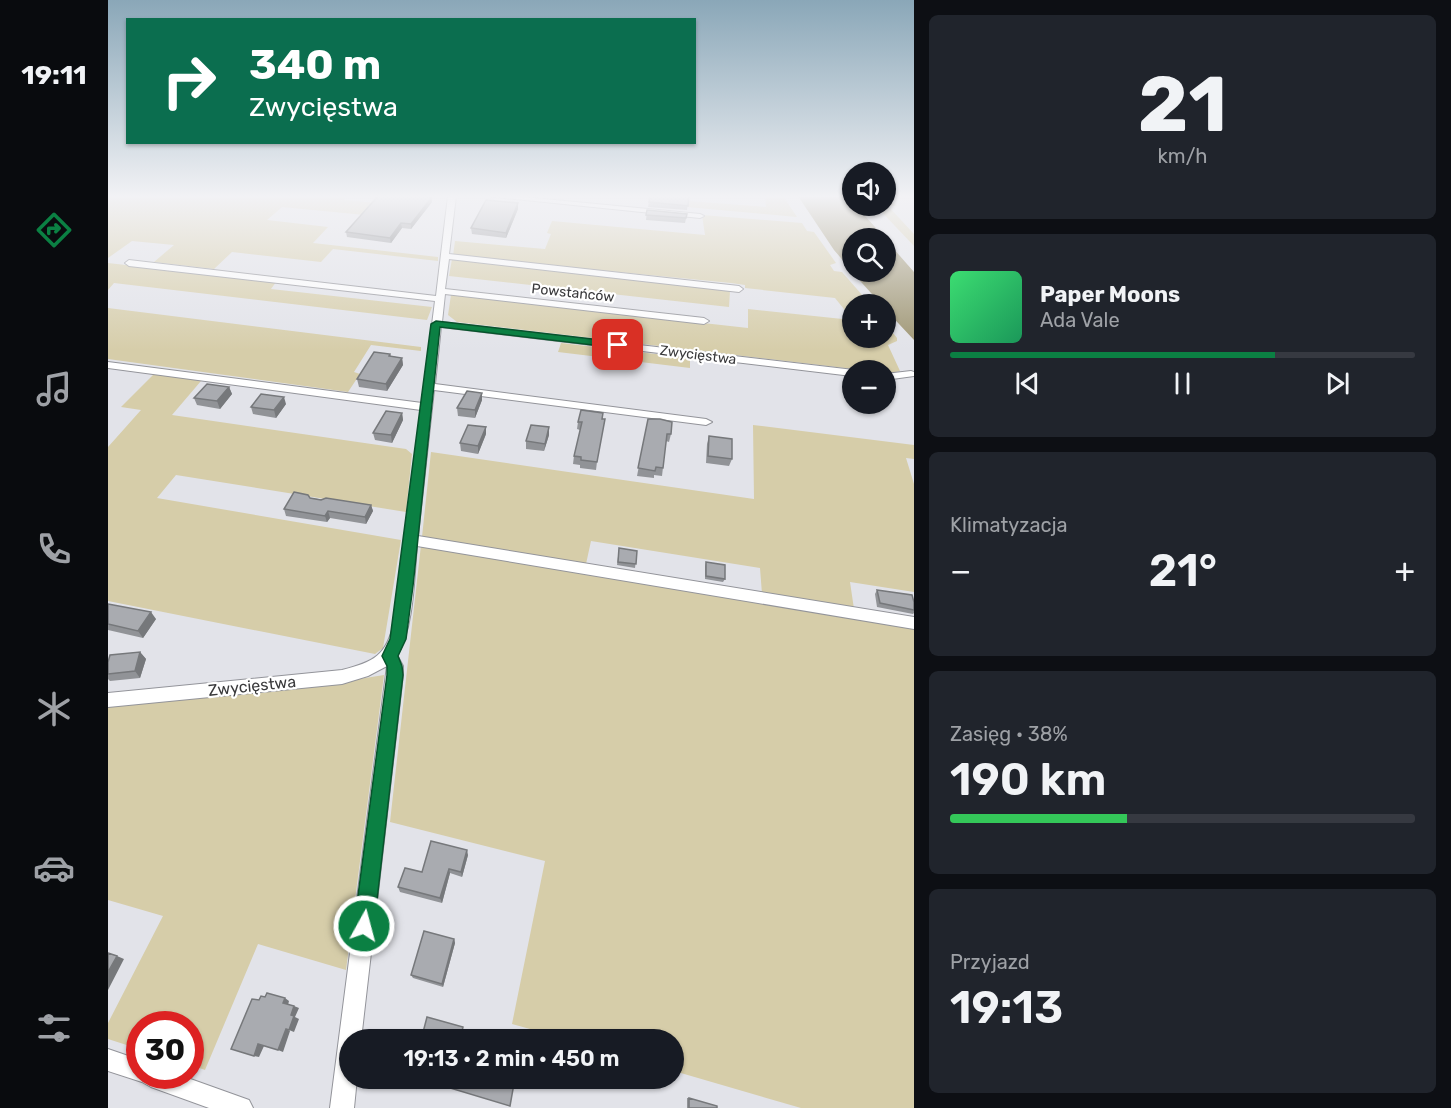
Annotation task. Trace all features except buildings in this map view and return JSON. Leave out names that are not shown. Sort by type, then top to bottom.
[{"type":"street","points":[[351,1029],[395,675],[395,666],[390,656],[398,639],[445,248]]},
{"type":"street","points":[[444,256],[739,289]]},
{"type":"street","name":"Powstańców","points":[[129,263],[704,321]]},
{"type":"street","name":"Zwycięstwa","points":[[436,324],[842,372]]},
{"type":"street","points":[[108,365],[427,407]]},
{"type":"street","points":[[896,376],[911,374]]},
{"type":"street","points":[[429,386],[706,422]]},
{"type":"street","points":[[410,540],[914,623]]},
{"type":"street","name":"Zwycięstwa","points":[[108,700],[342,677],[364,672],[381,664],[390,656]]},
{"type":"street","points":[[108,1060],[126,1066]]},
{"type":"street","points":[[188,1089],[241,1108]]},
{"type":"street","points":[[342,1108],[344,1089]]},
{"type":"shaded area","points":[[108,248],[123,248],[108,258]]},
{"type":"shaded area","points":[[171,248],[355,248],[438,257],[438,261],[333,249],[321,262],[232,252],[214,269],[154,262]]},
{"type":"shaded area","points":[[454,248],[825,248],[836,263],[830,265],[834,271],[842,272],[842,282],[851,282],[861,294],[842,294],[842,307],[835,298],[745,288],[745,285],[731,283],[453,256]]},
{"type":"shaded area","points":[[832,248],[842,248],[842,259],[834,250]]},
{"type":"shaded area","points":[[896,252],[914,272],[914,340],[896,321],[896,294],[872,294],[861,282],[896,282]]},
{"type":"shaded area","points":[[452,259],[730,291],[729,307],[449,276]]},
{"type":"shaded area","points":[[108,263],[276,282],[271,289],[432,307],[427,320],[114,283],[108,290]]},
{"type":"shaded area","points":[[451,295],[748,328],[748,309],[842,319],[842,348],[889,348],[895,360],[842,360],[842,368],[457,322],[448,315]]},
{"type":"shaded area","points":[[108,308],[421,347],[421,351],[371,345],[354,372],[360,374],[348,392],[108,359]]},
{"type":"shaded area","points":[[561,343],[690,358],[690,368],[558,352]]},
{"type":"shaded area","points":[[154,374],[201,381],[172,415],[406,449],[412,454],[406,512],[176,475],[157,498],[401,540],[383,648],[375,654],[108,601],[108,447],[141,410],[121,407]]},
{"type":"shaded area","points":[[753,425],[914,445],[914,459],[906,458],[914,484],[914,592],[850,582],[854,609],[762,594],[760,568],[591,541],[586,564],[422,537],[431,452],[754,499]]},
{"type":"shaded area","points":[[421,545],[914,627],[914,1108],[801,1108],[684,1074],[684,1029],[530,1029],[512,1024],[545,861],[390,822]]},
{"type":"shaded area","points":[[384,675],[346,970],[258,944],[205,1070],[204,1011],[126,1011],[126,1045],[108,1039],[108,1023],[163,916],[108,900],[108,707],[340,682]]},
{"type":"route","points":[[364,926],[395,675],[395,666],[390,656],[395,650],[398,639],[406,586],[436,324],[618,345]]}]
